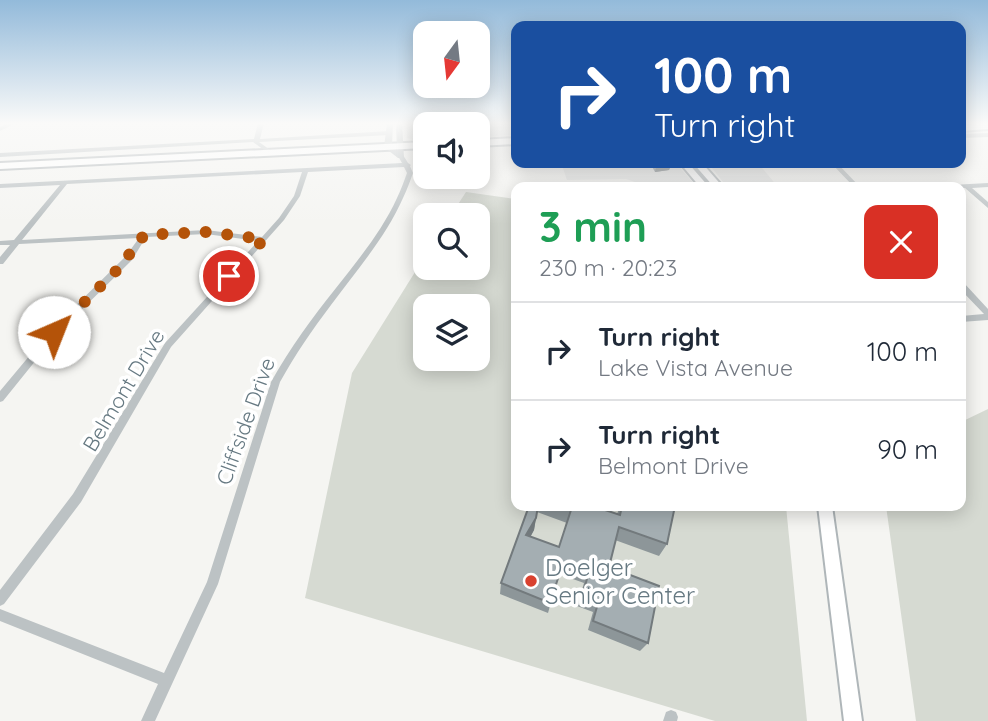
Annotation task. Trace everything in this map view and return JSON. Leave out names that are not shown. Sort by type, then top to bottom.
[{"type":"main road","points":[[0,166],[195,157]]},
{"type":"main road","points":[[0,174],[302,157]]},
{"type":"main road","points":[[688,168],[701,182]]},
{"type":"main road","points":[[702,168],[714,182]]},
{"type":"main road","points":[[826,511],[853,721]]},
{"type":"street","points":[[0,186],[408,165],[403,157]]},
{"type":"street","name":"Cliffside Drive","points":[[148,721],[212,584],[276,382],[293,351],[388,217],[409,177],[408,165]]},
{"type":"street","points":[[839,168],[853,182]]},
{"type":"street","name":"Belmont Drive","points":[[0,600],[77,498],[168,345],[293,203],[306,170]]},
{"type":"street","points":[[0,262],[66,182]]},
{"type":"street","points":[[966,186],[988,185]]},
{"type":"street","points":[[966,186],[988,206]]},
{"type":"street","points":[[0,243],[206,232],[264,239]]},
{"type":"street","points":[[0,398],[54,332],[129,258],[144,235]]},
{"type":"street","points":[[966,291],[988,316]]},
{"type":"street","points":[[966,318],[988,316]]},
{"type":"street","points":[[0,615],[167,681]]},
{"type":"shaded area","points":[[563,168],[680,168],[693,182],[635,182],[626,179],[567,180]]},
{"type":"shaded area","points":[[712,168],[762,168],[774,182],[723,182]]},
{"type":"shaded area","points":[[466,192],[511,198],[511,511],[786,511],[807,721],[715,721],[305,598],[352,373],[413,275],[413,280],[490,280],[490,203],[459,203]]},
{"type":"shaded area","points":[[988,409],[988,721],[916,721],[887,511],[966,511],[966,420]]},
{"type":"building","name":"Doelger Senior Center","points":[[527,511],[537,511],[526,535],[559,547],[571,511],[608,511],[620,515],[621,511],[674,511],[667,544],[619,527],[609,567],[659,586],[648,643],[593,621],[598,603],[582,596],[589,572],[563,563],[550,603],[501,583]]},
{"type":"place","name":"Doelger Senior Center","points":[[531,581]]},
{"type":"route","points":[[54,332],[129,258],[144,235],[206,232],[249,235],[264,239],[229,276]]}]
